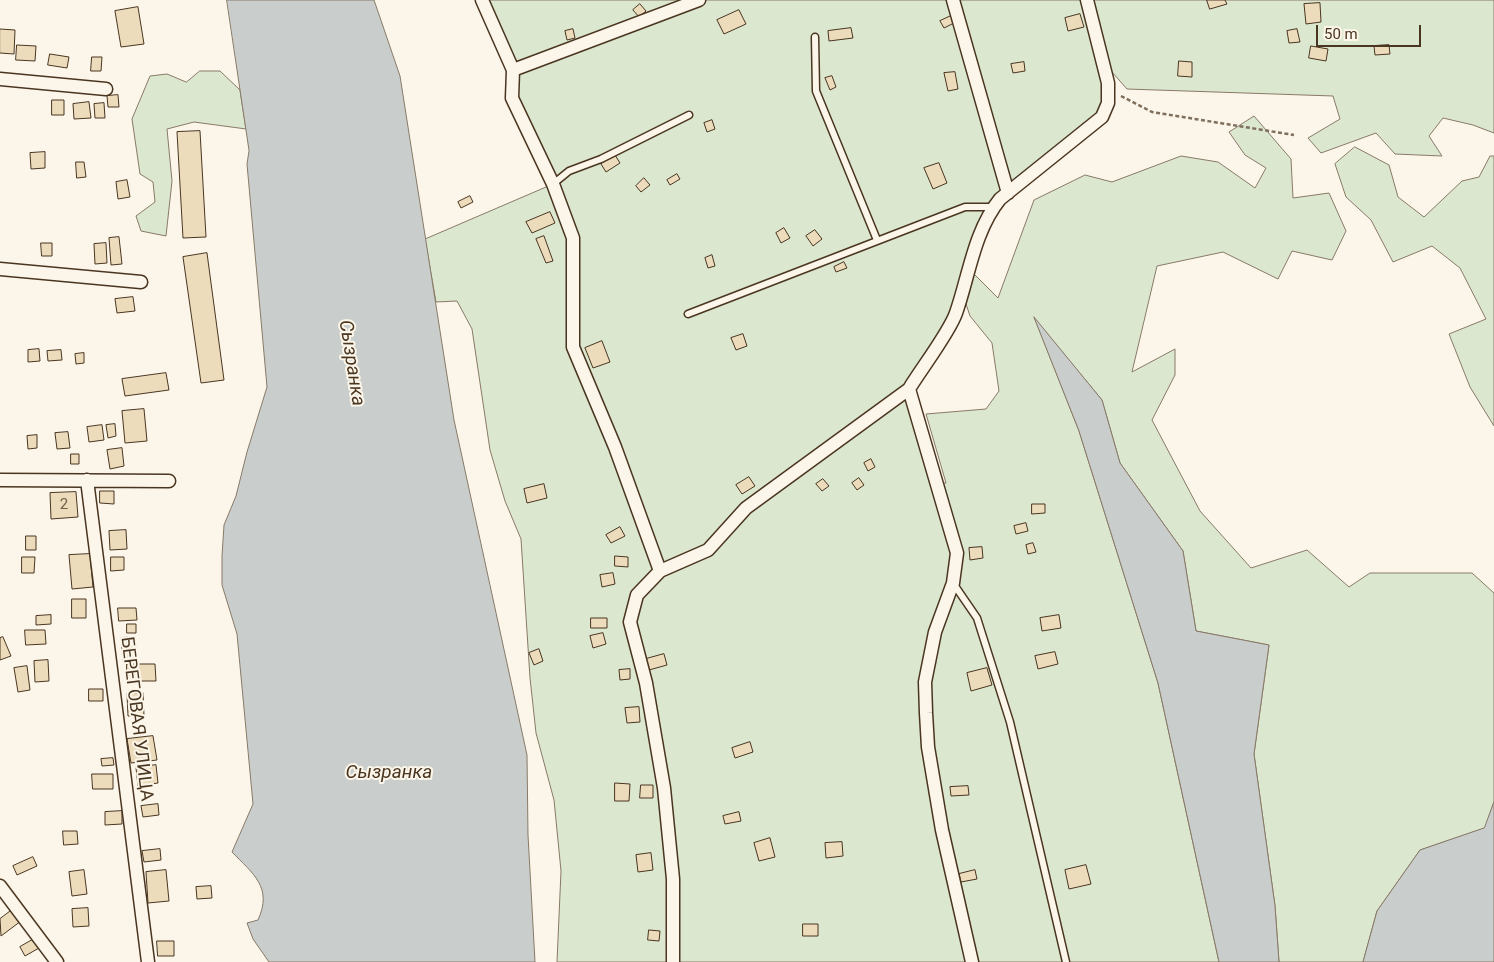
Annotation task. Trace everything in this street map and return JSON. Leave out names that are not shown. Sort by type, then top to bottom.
[{"type":"street","points":[[482,0],[513,70],[512,98],[553,184],[573,238],[573,347],[615,447],[660,571]]},
{"type":"street","points":[[513,70],[699,0]]},
{"type":"street","points":[[953,0],[1008,193]]},
{"type":"street","points":[[673,962],[673,879],[664,788],[646,684],[630,622],[637,596],[660,571],[708,550],[746,508],[909,389],[955,316],[970,260],[994,207],[1008,193],[1102,117],[1108,103],[1108,90],[1088,0]]},
{"type":"street","points":[[0,79],[106,89]]},
{"type":"street","points":[[0,269],[141,282]]},
{"type":"street","points":[[909,389],[957,553],[953,583],[935,632],[925,682],[926,712],[928,747],[942,830],[972,962]]},
{"type":"street","points":[[0,480],[169,481]]},
{"type":"street","name":"БЕРЕГОВАЯ УЛИЦА","points":[[87,480],[148,962]]},
{"type":"street","points":[[0,886],[57,962]]},
{"type":"lane","points":[[815,37],[816,90],[877,240]]},
{"type":"lane","points":[[553,184],[569,171],[601,160],[689,115]]},
{"type":"lane","points":[[688,314],[965,207],[994,207]]},
{"type":"lane","points":[[953,583],[977,618],[1010,722],[1066,962]]},
{"type":"path","points":[[1108,90],[1152,112],[1294,135]]},
{"type":"green space","points":[[482,0],[1494,0],[1494,133],[1473,125],[1443,118],[1429,136],[1442,156],[1395,154],[1376,133],[1321,153],[1308,138],[1340,119],[1333,96],[1127,89],[1104,63],[1102,117],[1000,199],[962,291],[974,274],[998,298],[1034,200],[1085,175],[1112,182],[1181,156],[1218,162],[1255,188],[1266,168],[1245,155],[1229,132],[1254,116],[1291,159],[1293,198],[1329,193],[1346,231],[1332,260],[1292,251],[1278,279],[1223,252],[1157,266],[1132,372],[1175,349],[1175,375],[1152,420],[1200,511],[1251,568],[1307,550],[1349,587],[1370,573],[1472,573],[1494,593],[1494,802],[1485,828],[1420,850],[1377,911],[1363,962],[1279,962],[1275,906],[1254,754],[1269,645],[1196,631],[1183,551],[1120,463],[1102,400],[1035,319],[1079,431],[1158,683],[1219,962],[557,962],[561,871],[554,800],[536,733],[530,678],[521,539],[505,501],[490,450],[472,329],[457,301],[436,302],[425,239],[553,184],[512,98],[513,70]],"holes":[[[962,292],[970,316],[992,343],[999,391],[986,409],[926,414],[946,483],[936,483],[909,389]]]},
{"type":"green space","points":[[200,71],[220,71],[240,90],[246,129],[194,122],[167,129],[172,181],[166,236],[141,231],[136,216],[155,202],[153,182],[140,174],[132,119],[150,76],[167,74],[186,82]]},
{"type":"green space","points":[[1355,147],[1389,165],[1398,197],[1424,217],[1462,181],[1479,177],[1490,156],[1494,156],[1494,426],[1470,387],[1449,334],[1486,319],[1460,268],[1432,246],[1393,262],[1371,220],[1346,197],[1335,164]]},
{"type":"water","name":"Сызранка","points":[[227,0],[374,0],[400,76],[454,420],[527,755],[528,835],[535,962],[269,962],[253,939],[247,923],[258,920],[263,899],[262,890],[253,874],[232,852],[253,804],[237,634],[222,585],[222,556],[224,525],[236,496],[267,387],[247,164],[249,151]]},
{"type":"water","points":[[1034,317],[1102,400],[1120,463],[1183,551],[1196,631],[1269,645],[1254,754],[1275,906],[1279,962],[1219,962],[1158,683],[1079,431]]},
{"type":"water","points":[[1494,802],[1494,962],[1363,962],[1377,911],[1420,850],[1484,828]]},
{"type":"building","points":[[1207,0],[1225,0],[1227,4],[1210,9]]},
{"type":"building","points":[[1320,3],[1321,22],[1306,24],[1304,4]]},
{"type":"building","points":[[640,4],[646,11],[639,17],[633,10]]},
{"type":"building","points":[[138,7],[144,44],[121,47],[115,11]]},
{"type":"building","points":[[739,10],[746,24],[724,34],[717,20]]},
{"type":"building","points":[[1080,14],[1084,27],[1068,31],[1065,18]]},
{"type":"building","points":[[951,16],[954,23],[944,28],[940,21]]},
{"type":"building","points":[[851,28],[853,38],[829,41],[828,31]]},
{"type":"building","points":[[0,29],[15,30],[14,54],[0,53]]},
{"type":"building","points":[[573,29],[575,38],[567,40],[565,31]]},
{"type":"building","points":[[1297,29],[1300,42],[1289,43],[1287,31]]},
{"type":"building","points":[[17,45],[36,46],[35,61],[16,60]]},
{"type":"building","points":[[1389,45],[1390,54],[1375,55],[1374,46]]},
{"type":"building","points":[[1311,46],[1328,49],[1326,61],[1309,58]]},
{"type":"building","points":[[50,54],[69,57],[67,68],[48,65]]},
{"type":"building","points":[[92,57],[102,57],[101,71],[91,71]]},
{"type":"building","points":[[1179,61],[1192,62],[1192,77],[1178,76]]},
{"type":"building","points":[[1024,62],[1025,71],[1013,73],[1011,64]]},
{"type":"building","points":[[955,72],[958,89],[948,91],[944,73]]},
{"type":"building","points":[[832,76],[836,87],[830,90],[825,78]]},
{"type":"building","points":[[118,95],[119,107],[108,107],[107,96]]},
{"type":"building","points":[[52,100],[64,100],[64,115],[52,115]]},
{"type":"building","points":[[89,102],[91,118],[74,119],[73,104]]},
{"type":"building","points":[[104,103],[105,118],[95,118],[94,104]]},
{"type":"building","points":[[712,120],[715,129],[707,132],[704,123]]},
{"type":"building","points":[[200,131],[206,237],[183,238],[177,132]]},
{"type":"building","points":[[45,152],[45,168],[31,169],[30,153]]},
{"type":"building","points":[[615,155],[620,163],[606,172],[601,164]]},
{"type":"building","points":[[76,162],[84,162],[86,177],[77,178]]},
{"type":"building","points":[[939,163],[947,183],[933,189],[924,168]]},
{"type":"building","points":[[677,174],[680,179],[670,185],[667,180]]},
{"type":"building","points":[[644,178],[650,185],[641,192],[636,186]]},
{"type":"building","points":[[127,180],[130,197],[118,199],[116,182]]},
{"type":"building","points":[[470,196],[473,202],[461,208],[458,202]]},
{"type":"building","points":[[550,212],[555,223],[532,233],[526,222]]},
{"type":"building","points":[[784,228],[790,238],[781,243],[776,233]]},
{"type":"building","points":[[815,230],[822,239],[813,246],[806,236]]},
{"type":"building","points":[[544,236],[553,261],[546,263],[536,239]]},
{"type":"building","points":[[119,237],[122,264],[111,265],[109,238]]},
{"type":"building","points":[[41,243],[52,243],[52,256],[42,256]]},
{"type":"building","points":[[106,243],[107,263],[95,264],[94,244]]},
{"type":"building","points":[[207,253],[224,380],[201,383],[183,257]]},
{"type":"building","points":[[712,255],[715,266],[708,268],[705,258]]},
{"type":"building","points":[[844,262],[847,268],[836,272],[834,267]]},
{"type":"building","points":[[133,297],[135,311],[117,313],[115,299]]},
{"type":"building","points":[[743,334],[747,346],[736,350],[731,338]]},
{"type":"building","points":[[602,341],[610,362],[593,368],[585,348]]},
{"type":"building","points":[[39,349],[40,361],[28,362],[28,350]]},
{"type":"building","points":[[61,350],[62,360],[48,361],[47,351]]},
{"type":"building","points":[[84,353],[84,363],[76,364],[75,354]]},
{"type":"building","points":[[166,373],[169,390],[125,396],[122,379]]},
{"type":"building","points":[[144,409],[147,441],[125,443],[122,411]]},
{"type":"building","points":[[115,424],[116,436],[108,438],[106,425]]},
{"type":"building","points":[[102,425],[104,440],[89,442],[87,427]]},
{"type":"building","points":[[68,432],[70,448],[57,449],[55,433]]},
{"type":"building","points":[[37,435],[37,448],[28,449],[27,436]]},
{"type":"building","points":[[122,448],[124,466],[110,469],[107,450]]},
{"type":"building","points":[[71,454],[79,454],[79,464],[71,464]]},
{"type":"building","points":[[871,459],[875,467],[868,471],[864,463]]},
{"type":"building","points":[[749,477],[755,486],[742,494],[736,485]]},
{"type":"building","points":[[859,478],[864,485],[857,490],[852,483]]},
{"type":"building","points":[[823,479],[829,486],[822,491],[816,484]]},
{"type":"building","points":[[544,484],[547,498],[527,503],[524,489]]},
{"type":"building","points":[[100,491],[114,491],[114,504],[100,503]]},
{"type":"building","points":[[76,492],[78,517],[51,519],[50,493]]},
{"type":"building","points":[[1032,504],[1045,504],[1045,513],[1032,514]]},
{"type":"building","points":[[1026,523],[1028,531],[1016,534],[1014,526]]},
{"type":"building","points":[[620,527],[625,536],[611,543],[606,535]]},
{"type":"building","points":[[126,530],[127,549],[110,550],[109,531]]},
{"type":"building","points":[[26,536],[36,536],[36,550],[26,550]]},
{"type":"building","points":[[1033,543],[1036,552],[1028,554],[1026,545]]},
{"type":"building","points":[[982,547],[983,558],[970,560],[969,548]]},
{"type":"building","points":[[90,554],[93,587],[72,589],[69,555]]},
{"type":"building","points":[[615,556],[628,557],[628,567],[615,566]]},
{"type":"building","points":[[22,557],[35,557],[34,573],[22,573]]},
{"type":"building","points":[[111,557],[124,557],[124,570],[111,571]]},
{"type":"building","points":[[613,573],[615,584],[602,587],[600,575]]},
{"type":"building","points":[[72,599],[86,599],[86,618],[72,618]]},
{"type":"building","points":[[118,608],[136,608],[137,620],[119,621]]},
{"type":"building","points":[[51,615],[51,624],[36,625],[36,616]]},
{"type":"building","points":[[1059,615],[1061,628],[1042,631],[1040,618]]},
{"type":"building","points":[[591,618],[607,618],[607,628],[591,628]]},
{"type":"building","points":[[127,624],[136,624],[136,633],[127,633]]},
{"type":"building","points":[[25,630],[45,630],[46,644],[26,645]]},
{"type":"building","points":[[603,633],[606,644],[593,648],[590,636]]},
{"type":"building","points":[[3,637],[11,656],[0,660],[0,638]]},
{"type":"building","points":[[135,637],[137,660],[123,661],[121,638]]},
{"type":"building","points":[[539,649],[543,661],[534,665],[529,653]]},
{"type":"building","points":[[1055,652],[1058,664],[1038,669],[1035,656]]},
{"type":"building","points":[[664,654],[667,665],[649,670],[646,659]]},
{"type":"building","points":[[48,660],[49,681],[35,682],[34,661]]},
{"type":"building","points":[[127,664],[155,664],[156,681],[127,681]]},
{"type":"building","points":[[27,666],[30,690],[18,692],[14,668]]},
{"type":"building","points":[[987,668],[992,685],[971,691],[967,673]]},
{"type":"building","points":[[630,669],[630,679],[620,680],[619,670]]},
{"type":"building","points":[[89,689],[103,689],[103,701],[89,701]]},
{"type":"building","points":[[143,693],[144,716],[128,716],[127,694]]},
{"type":"building","points":[[639,707],[640,722],[627,723],[625,708]]},
{"type":"building","points":[[153,736],[157,760],[131,763],[127,739]]},
{"type":"building","points":[[750,742],[753,752],[735,758],[732,748]]},
{"type":"building","points":[[113,758],[114,765],[102,766],[101,759]]},
{"type":"building","points":[[156,765],[158,783],[138,786],[136,768]]},
{"type":"building","points":[[92,774],[113,774],[113,789],[93,789]]},
{"type":"building","points":[[615,783],[630,784],[629,801],[615,801]]},
{"type":"building","points":[[641,785],[653,785],[653,798],[640,798]]},
{"type":"building","points":[[968,786],[969,795],[951,796],[950,787]]},
{"type":"building","points":[[158,804],[159,815],[143,817],[141,806]]},
{"type":"building","points":[[122,811],[122,824],[105,825],[105,812]]},
{"type":"building","points":[[739,812],[741,821],[725,824],[723,816]]},
{"type":"building","points":[[63,831],[77,831],[78,844],[64,845]]},
{"type":"building","points":[[770,838],[775,857],[759,861],[754,843]]},
{"type":"building","points":[[842,842],[843,856],[826,858],[825,843]]},
{"type":"building","points":[[160,849],[161,860],[144,862],[142,851]]},
{"type":"building","points":[[651,853],[653,870],[638,872],[636,855]]},
{"type":"building","points":[[33,857],[37,866],[17,875],[13,866]]},
{"type":"building","points":[[1086,865],[1091,884],[1069,889],[1065,870]]},
{"type":"building","points":[[84,870],[87,894],[72,896],[69,872]]},
{"type":"building","points":[[166,870],[169,901],[148,903],[146,872]]},
{"type":"building","points":[[975,870],[977,879],[961,882],[959,874]]},
{"type":"building","points":[[211,886],[212,898],[197,899],[196,887]]},
{"type":"building","points":[[88,908],[89,926],[73,927],[72,909]]},
{"type":"building","points":[[12,910],[21,921],[1,936],[0,919]]},
{"type":"building","points":[[803,924],[818,924],[818,936],[803,936]]},
{"type":"building","points":[[649,930],[660,931],[659,941],[648,940]]},
{"type":"building","points":[[34,939],[39,948],[25,956],[20,947]]},
{"type":"building","points":[[157,941],[174,941],[174,956],[158,956]]}]
